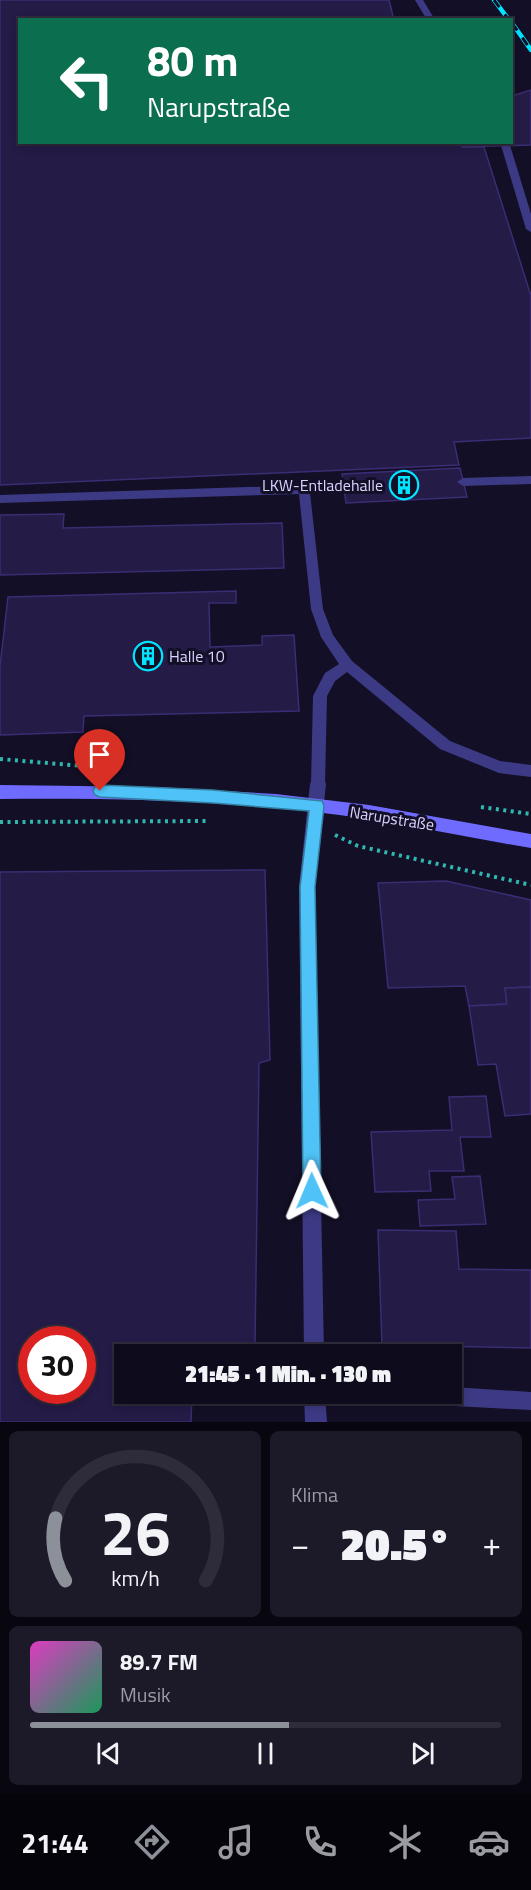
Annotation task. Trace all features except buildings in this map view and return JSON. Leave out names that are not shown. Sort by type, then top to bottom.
[{"type":"street","points":[[314,1344],[307,887],[318,784]]},
{"type":"street","name":"Narupstraße","points":[[0,792],[100,791],[213,797],[317,806],[531,841]]},
{"type":"street","points":[[315,1404],[316,1422]]},
{"type":"lane","points":[[418,0],[430,18]]},
{"type":"lane","points":[[505,144],[531,229]]},
{"type":"lane","points":[[464,482],[531,480]]},
{"type":"lane","points":[[0,499],[344,488]]},
{"type":"lane","points":[[304,489],[317,609],[327,637],[347,666],[445,746],[499,767],[531,771]]},
{"type":"lane","points":[[318,784],[320,696],[330,677],[347,666]]},
{"type":"lane","points":[[462,1397],[531,1401]]},
{"type":"path","points":[[0,822],[215,821]]},
{"type":"path","points":[[315,825],[358,846],[531,885]]},
{"type":"railway","points":[[494,0],[508,18]]},
{"type":"railway","points":[[513,24],[531,50]]},
{"type":"place","name":"LKW-Entladehalle","points":[[404,485]]},
{"type":"place","name":"Halle 10","points":[[148,656]]},
{"type":"route","points":[[100,791],[213,797],[317,806],[307,887],[312,1191]]}]
